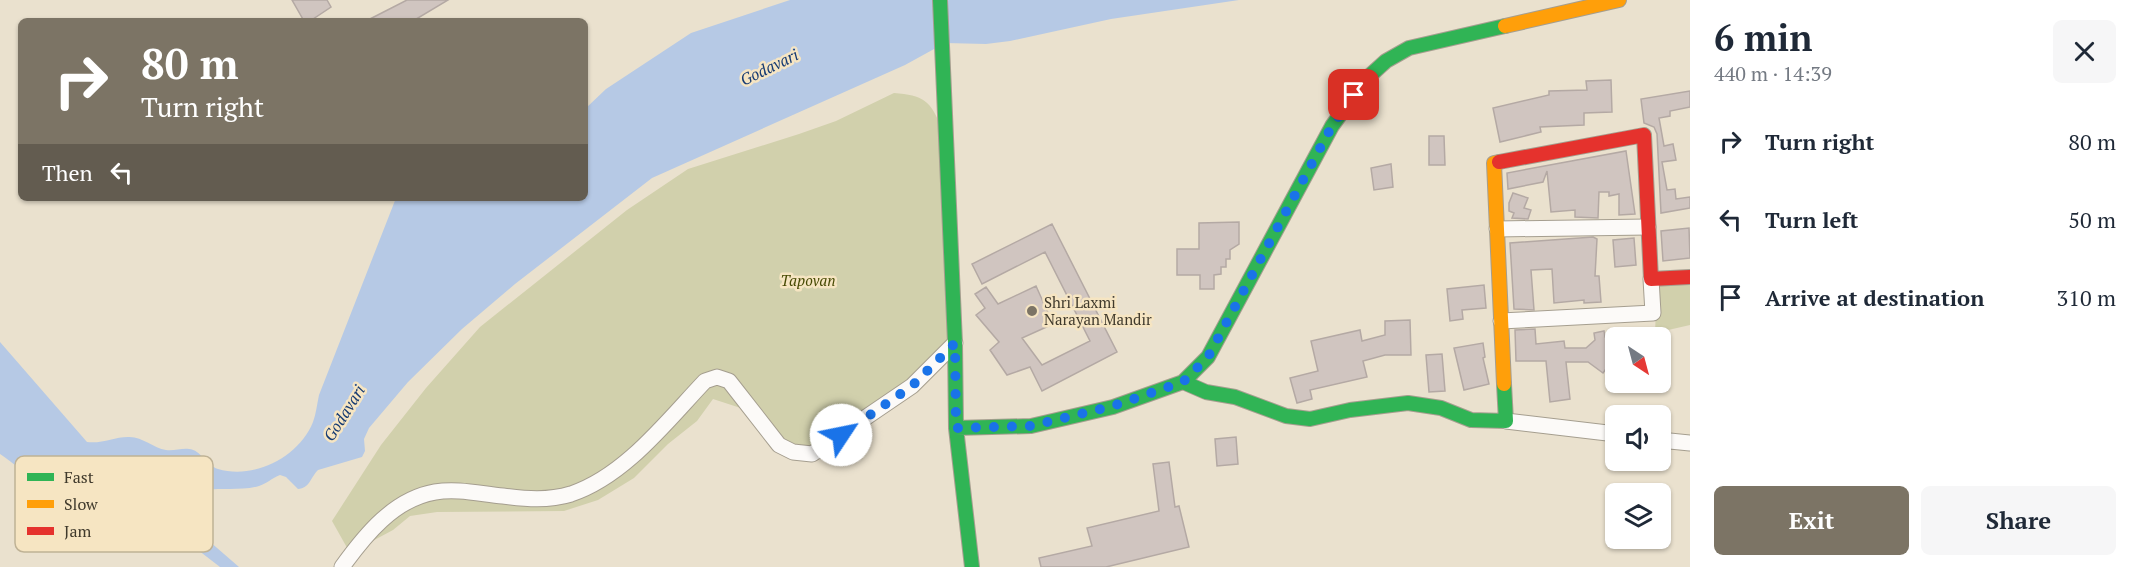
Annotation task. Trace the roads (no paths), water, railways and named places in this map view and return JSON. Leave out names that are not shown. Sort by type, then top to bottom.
[{"type":"street","points":[[940,0],[955,343],[956,428],[972,567]]},
{"type":"street","points":[[956,428],[1031,426],[1113,406],[1183,382],[1208,357],[1332,126],[1372,74],[1409,48],[1619,0]]},
{"type":"street","points":[[1501,321],[1653,313],[1644,135],[1494,163],[1501,321],[1506,421]]},
{"type":"street","points":[[1497,229],[1648,227]]},
{"type":"street","points":[[1651,279],[1690,277]]},
{"type":"street","points":[[342,567],[357,546],[387,515],[410,500],[436,492],[462,491],[532,500],[569,494],[592,486],[632,456],[705,381],[717,377],[729,381],[779,445],[793,452],[812,454],[912,386],[955,343]]},
{"type":"street","points":[[1183,382],[1206,392],[1235,397],[1286,416],[1310,419],[1350,410],[1408,403],[1441,408],[1471,420],[1506,421],[1605,434]]},
{"type":"street","points":[[1671,441],[1690,443]]},
{"type":"water","name":"Godavari","points":[[790,0],[1239,0],[1111,19],[1010,41],[986,44],[945,43],[905,65],[652,178],[515,284],[462,329],[408,382],[369,428],[364,439],[365,451],[362,457],[318,470],[307,485],[298,489],[286,477],[280,475],[259,486],[213,490],[213,466],[232,472],[260,468],[286,455],[306,435],[313,422],[319,395],[395,201],[588,201],[588,106],[606,89],[691,33]]},
{"type":"water","points":[[0,342],[87,442],[133,437],[166,450],[193,450],[200,455],[15,456],[15,465],[0,454]]},
{"type":"water","points":[[213,544],[239,567],[220,567],[201,552],[213,552]]},
{"type":"place","name":"Shri Laxmi Narayan Mandir","points":[[1032,311]]},
{"type":"park label","name":"Tapovan","points":[[808,280]]}]
